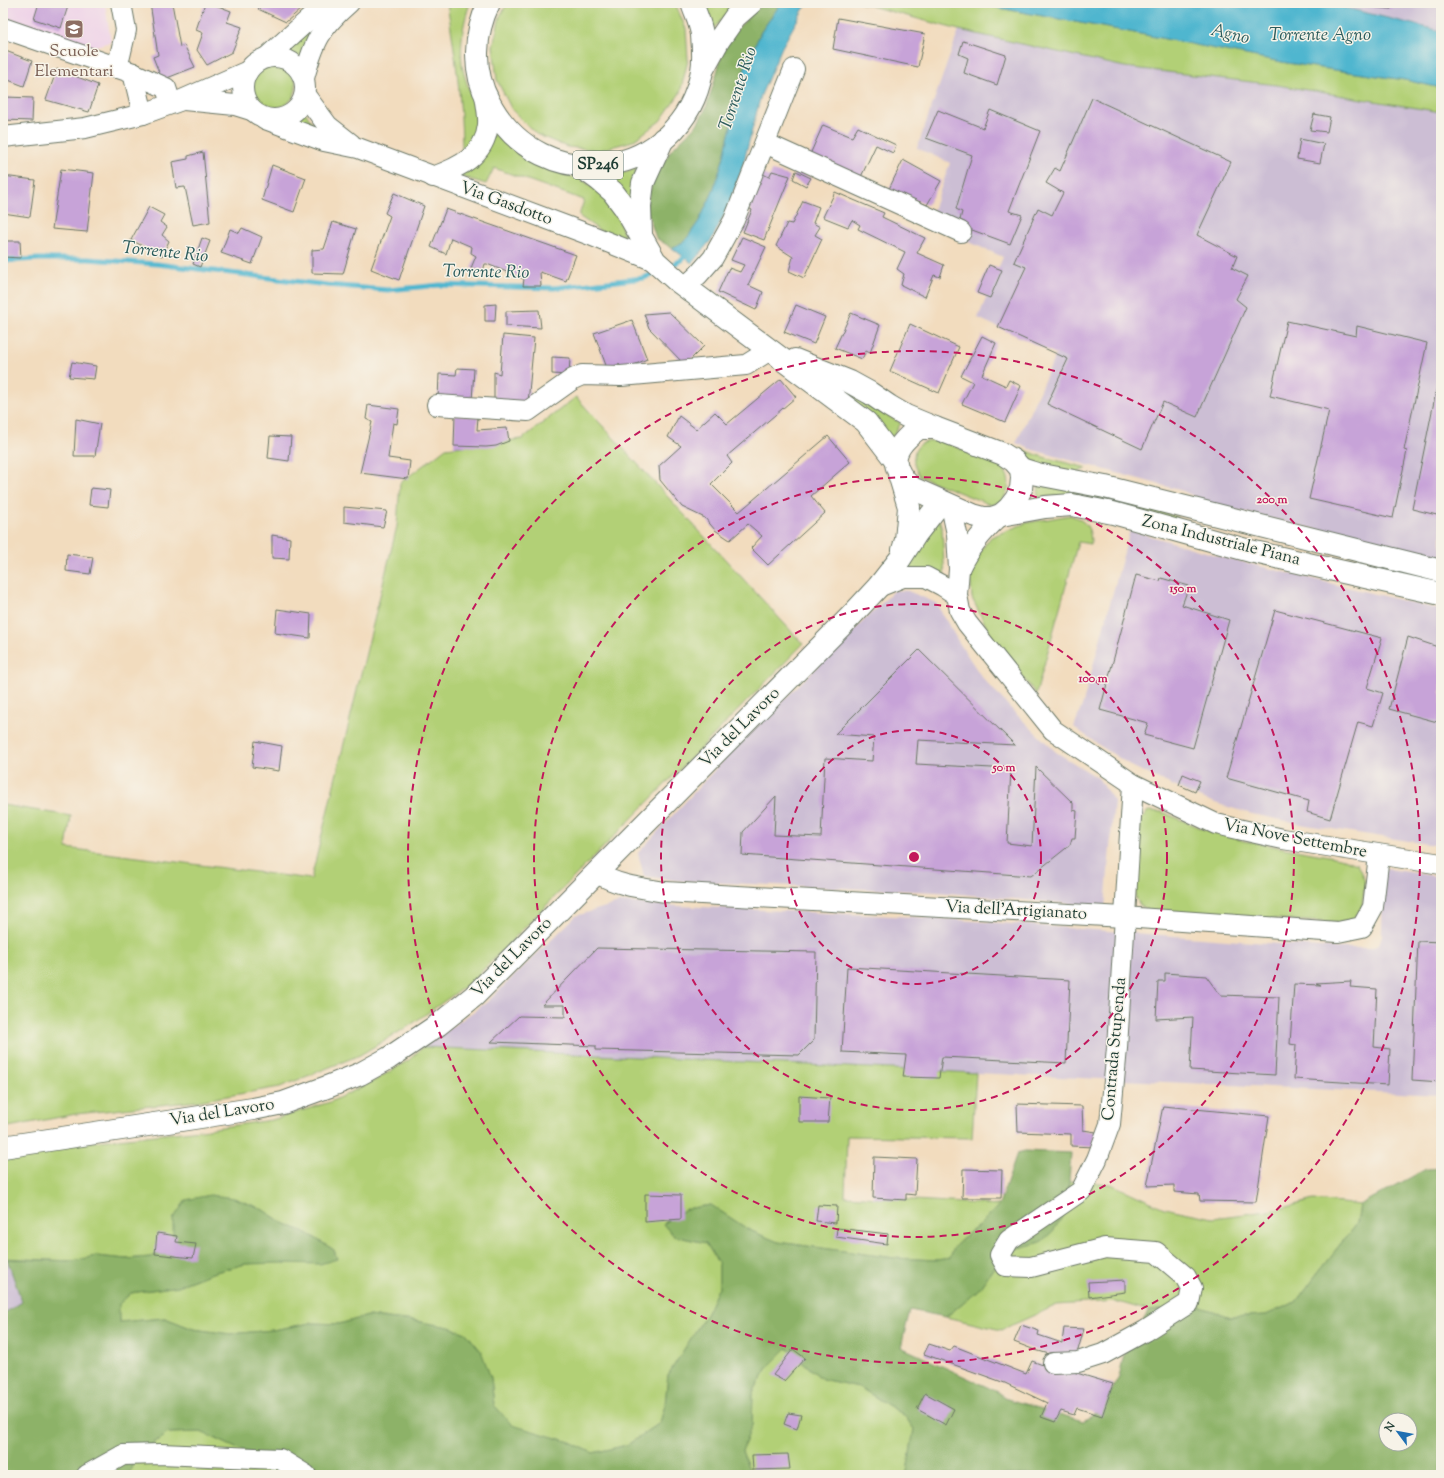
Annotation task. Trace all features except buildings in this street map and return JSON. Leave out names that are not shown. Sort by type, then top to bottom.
[{"type":"main road","name":"SP246","points":[[692,3],[702,33],[702,70]]},
{"type":"main road","name":"SP246","points":[[485,8],[477,48],[478,64],[485,94],[496,116],[512,135],[532,150],[555,161],[580,166],[610,165],[638,156],[663,139],[682,120],[695,96],[702,70],[719,40],[735,16],[751,3]]},
{"type":"main road","points":[[641,238],[640,206],[643,183],[663,139]]},
{"type":"main road","points":[[580,166],[613,192],[625,208],[655,261],[681,284],[770,350],[850,382],[906,416],[1003,454],[1014,461],[1021,469],[1022,478],[1020,489],[1016,500],[1001,515]]},
{"type":"main road","name":"Zona Industriale Piana","points":[[770,350],[866,422],[896,465],[905,481],[912,488],[974,516],[984,518],[1045,507],[1072,504],[1113,513],[1250,550],[1441,594]]},
{"type":"main road","points":[[896,465],[897,452],[902,443],[910,435],[919,428],[934,428]]},
{"type":"main road","name":"Via del Lavoro","points":[[896,465],[909,507],[906,540],[900,559]]},
{"type":"main road","name":"Zona Industriale Piana","points":[[1021,469],[1037,474],[1105,487],[1441,571]]},
{"type":"main road","name":"Via del Lavoro","points":[[3,1147],[253,1109],[282,1103],[360,1074],[389,1058],[438,1025],[474,996],[597,874],[878,588],[900,559],[916,534],[946,504]]},
{"type":"street","points":[[122,3],[126,30],[120,56],[143,114]]},
{"type":"street","points":[[266,58],[327,3]]},
{"type":"street","points":[[3,28],[125,71],[166,88],[176,101],[236,106],[276,120],[286,118],[301,104],[314,45],[322,31],[337,13],[349,3]]},
{"type":"street","points":[[3,137],[85,128],[143,114],[248,71],[259,61],[266,58],[275,57],[288,60],[300,69],[304,86]]},
{"type":"street","points":[[681,284],[698,275],[713,258],[734,220],[766,143],[794,69]]},
{"type":"street","points":[[248,71],[244,80],[243,91],[245,101],[258,114]]},
{"type":"street","name":"Via Gasdotto","points":[[304,86],[328,126],[358,148]]},
{"type":"street","points":[[432,177],[451,170],[472,158],[484,141],[488,124],[485,94]]},
{"type":"street","name":"Via Gasdotto","points":[[258,114],[324,141],[358,148],[655,261]]},
{"type":"street","points":[[766,143],[961,232]]},
{"type":"street","points":[[437,405],[528,411],[572,379],[582,375],[622,376],[746,365],[770,350]]},
{"type":"street","name":"Via Nove Settembre","points":[[946,504],[957,534],[959,569],[957,595],[960,611],[967,623],[1053,730],[1133,784],[1216,824],[1283,840],[1441,864]]},
{"type":"street","name":"Via Nove Settembre","points":[[959,569],[973,544],[983,531],[1001,515]]},
{"type":"street","points":[[878,588],[903,577],[926,577],[957,595]]},
{"type":"street","points":[[1124,917],[1133,784]]},
{"type":"street","name":"Via dell'Artigianato","points":[[597,874],[618,883],[664,892],[1124,917],[1338,932],[1362,927],[1373,907],[1379,855]]},
{"type":"street","name":"Contrada Stupenda","points":[[1053,1363],[1078,1362],[1103,1354],[1145,1331],[1189,1304],[1192,1288],[1186,1277],[1156,1252],[1105,1248],[1031,1267],[1006,1266],[1000,1255],[1009,1240],[1081,1191],[1097,1159],[1110,1124],[1124,917]]},
{"type":"street","points":[[86,1475],[123,1455],[162,1454],[280,1459],[306,1475]]},
{"type":"shaded area","name":"Scuole Elementari","points":[[3,3],[105,3],[111,42],[88,48],[3,17]]},
{"type":"shaded area","points":[[1314,3],[1441,3],[1441,31],[1342,7]]},
{"type":"shaded area","points":[[959,30],[1125,67],[1277,85],[1441,112],[1441,558],[1212,505],[1183,491],[1033,450],[1016,443],[1056,354],[978,318],[1003,257],[928,224],[950,163],[917,148]]},
{"type":"shaded area","points":[[1130,530],[1226,558],[1441,610],[1441,846],[1306,825],[1252,814],[1218,804],[1191,794],[1133,767],[1074,727],[1083,703]]},
{"type":"shaded area","points":[[895,590],[908,591],[936,603],[958,641],[981,676],[1014,712],[1056,752],[1098,778],[1114,801],[1105,907],[936,892],[681,881],[644,876],[638,853],[734,749]]},
{"type":"shaded area","points":[[1383,868],[1441,877],[1441,1095],[423,1047],[487,1002],[576,916],[622,902],[934,918],[1333,948],[1371,948],[1379,944],[1382,936]]},
{"type":"shaded area","points":[[3,1258],[7,1259],[22,1302],[3,1314]]},
{"type":"green space","points":[[447,3],[470,3],[463,33],[461,56],[464,73],[473,102],[476,122],[472,139],[462,151],[459,95]]},
{"type":"green space","points":[[508,3],[675,3],[686,29],[688,60],[680,93],[660,121],[633,141],[600,150],[567,147],[536,134],[512,110],[497,80],[493,46],[500,16]]},
{"type":"green space","points":[[705,3],[736,3],[714,28]]},
{"type":"green space","points":[[765,3],[781,3],[761,32],[745,68],[723,160],[712,194],[699,221],[685,241],[672,248],[656,238],[646,207],[654,176],[672,149],[696,126],[706,108],[723,50],[737,29],[753,12]]},
{"type":"green space","points":[[860,3],[972,3],[1287,63],[1405,80],[1441,88],[1441,112],[1277,85],[1125,67],[959,30]]},
{"type":"green space","points":[[317,21],[299,63],[293,55],[279,54]]},
{"type":"green space","points":[[278,64],[290,70],[295,78],[295,94],[290,102],[282,107],[270,108],[258,102],[253,94],[252,82],[258,70],[266,65]]},
{"type":"green space","points":[[305,112],[314,126],[330,138],[290,124]]},
{"type":"green space","points":[[494,133],[528,162],[584,181],[603,195],[619,220],[626,242],[599,230],[579,216],[584,200],[494,168],[486,184],[456,175]]},
{"type":"green space","points":[[636,168],[630,207],[609,178]]},
{"type":"green space","points":[[829,384],[901,423],[890,440]]},
{"type":"green space","points":[[576,397],[803,644],[470,983],[409,1026],[360,1055],[280,1087],[198,1101],[76,1114],[3,1128],[3,805],[71,816],[66,848],[311,879],[397,526],[400,483],[446,448],[522,439]]},
{"type":"green space","points":[[939,440],[1002,466],[1007,475],[1009,484],[1002,501],[991,505],[921,477],[914,464],[914,454],[923,443]]},
{"type":"green space","points":[[1019,448],[1043,457],[1087,468],[1075,474],[1033,462]]},
{"type":"green space","points":[[1039,485],[1105,494],[1178,517],[1177,521],[1076,494],[1038,498]]},
{"type":"green space","points":[[1070,515],[1084,522],[1089,529],[1091,544],[1078,542],[1036,694],[992,638],[972,598],[970,574],[978,554],[991,537],[1026,523]]},
{"type":"green space","points":[[932,519],[939,519],[942,528],[945,582],[908,568]]},
{"type":"green space","points":[[1148,811],[1162,812],[1203,829],[1244,841],[1340,858],[1357,864],[1365,881],[1362,907],[1352,920],[1338,923],[1148,911],[1140,905],[1135,896],[1138,824]]},
{"type":"green space","points":[[423,1047],[976,1073],[972,1138],[847,1136],[845,1196],[999,1205],[980,1225],[954,1247],[950,1258],[937,1260],[894,1258],[778,1242],[749,1230],[711,1205],[686,1209],[663,1224],[674,1236],[706,1243],[719,1264],[719,1287],[707,1313],[668,1375],[665,1405],[660,1423],[627,1445],[593,1453],[570,1442],[512,1426],[494,1405],[491,1378],[466,1333],[449,1327],[415,1321],[368,1316],[339,1324],[311,1323],[273,1330],[230,1334],[193,1329],[165,1318],[119,1322],[118,1304],[131,1293],[178,1286],[212,1273],[245,1264],[337,1259],[334,1250],[307,1233],[283,1223],[260,1208],[173,1244],[151,1257],[126,1259],[96,1256],[73,1261],[3,1258],[3,1155],[82,1143],[201,1130],[272,1120],[330,1102],[374,1081],[409,1060]]},
{"type":"green space","points":[[1025,1151],[1071,1153],[1067,1210],[1053,1231],[1041,1242],[1018,1248],[994,1267],[979,1289],[946,1317],[910,1310],[901,1347],[1000,1393],[1004,1398],[1083,1421],[1101,1411],[1119,1377],[1124,1354],[1148,1312],[1181,1307],[1201,1307],[1231,1317],[1266,1315],[1296,1302],[1357,1223],[1360,1205],[1426,1169],[1441,1168],[1441,1475],[905,1475],[907,1472],[914,1429],[904,1415],[859,1387],[822,1379],[787,1348],[769,1366],[753,1392],[752,1425],[742,1451],[751,1475],[313,1475],[236,1448],[201,1432],[168,1433],[135,1456],[129,1475],[3,1475],[3,1314],[22,1302],[7,1259],[73,1261],[96,1256],[126,1259],[151,1257],[173,1244],[173,1219],[186,1200],[210,1195],[234,1198],[260,1208],[283,1223],[307,1233],[334,1250],[337,1259],[320,1264],[245,1264],[212,1273],[178,1286],[131,1293],[119,1304],[119,1322],[165,1318],[193,1329],[230,1334],[273,1330],[311,1323],[339,1324],[368,1316],[415,1321],[449,1327],[466,1333],[481,1351],[491,1378],[494,1405],[512,1425],[570,1442],[593,1453],[627,1445],[660,1423],[665,1405],[668,1375],[707,1313],[719,1287],[719,1264],[706,1243],[674,1236],[663,1224],[686,1209],[711,1205],[749,1230],[778,1242],[894,1258],[937,1260],[950,1258],[954,1247],[980,1225],[999,1205],[1017,1153]]},
{"type":"green space","points":[[1068,1181],[1111,1184],[1164,1208],[1213,1218],[1276,1210],[1313,1200],[1360,1205],[1357,1223],[1296,1302],[1266,1315],[1231,1317],[1201,1307],[1181,1307],[1149,1311],[1115,1301],[1057,1305],[1001,1330],[946,1317],[979,1289],[994,1267],[1018,1248],[1041,1242],[1067,1210]]},
{"type":"green space","points":[[787,1348],[822,1379],[859,1387],[904,1415],[914,1429],[907,1472],[905,1475],[751,1475],[742,1451],[752,1425],[753,1392],[769,1366]]},
{"type":"green space","points":[[201,1432],[236,1448],[313,1475],[129,1475],[135,1456],[168,1433]]},
{"type":"water","name":"Torrente Rio","points":[[781,3],[809,3],[803,10],[782,47],[761,95],[742,169],[727,209],[712,239],[692,263],[672,248],[685,241],[699,221],[712,194],[723,160],[745,68],[761,32]]},
{"type":"water","name":"Torrente Agno","points":[[972,3],[1314,3],[1342,7],[1441,31],[1441,88],[1405,80],[1287,63]]},
{"type":"waterway","name":"Torrente Rio","points":[[669,266],[682,260],[688,253]]},
{"type":"waterway","name":"Torrente Rio","points":[[3,261],[88,259],[157,264],[327,285],[388,290],[440,285],[554,288],[644,278],[658,271]]},
{"type":"place","name":"Scuole Elementari","points":[[74,29]]},
{"type":"water label","name":"Agno","points":[[1230,35]]}]
